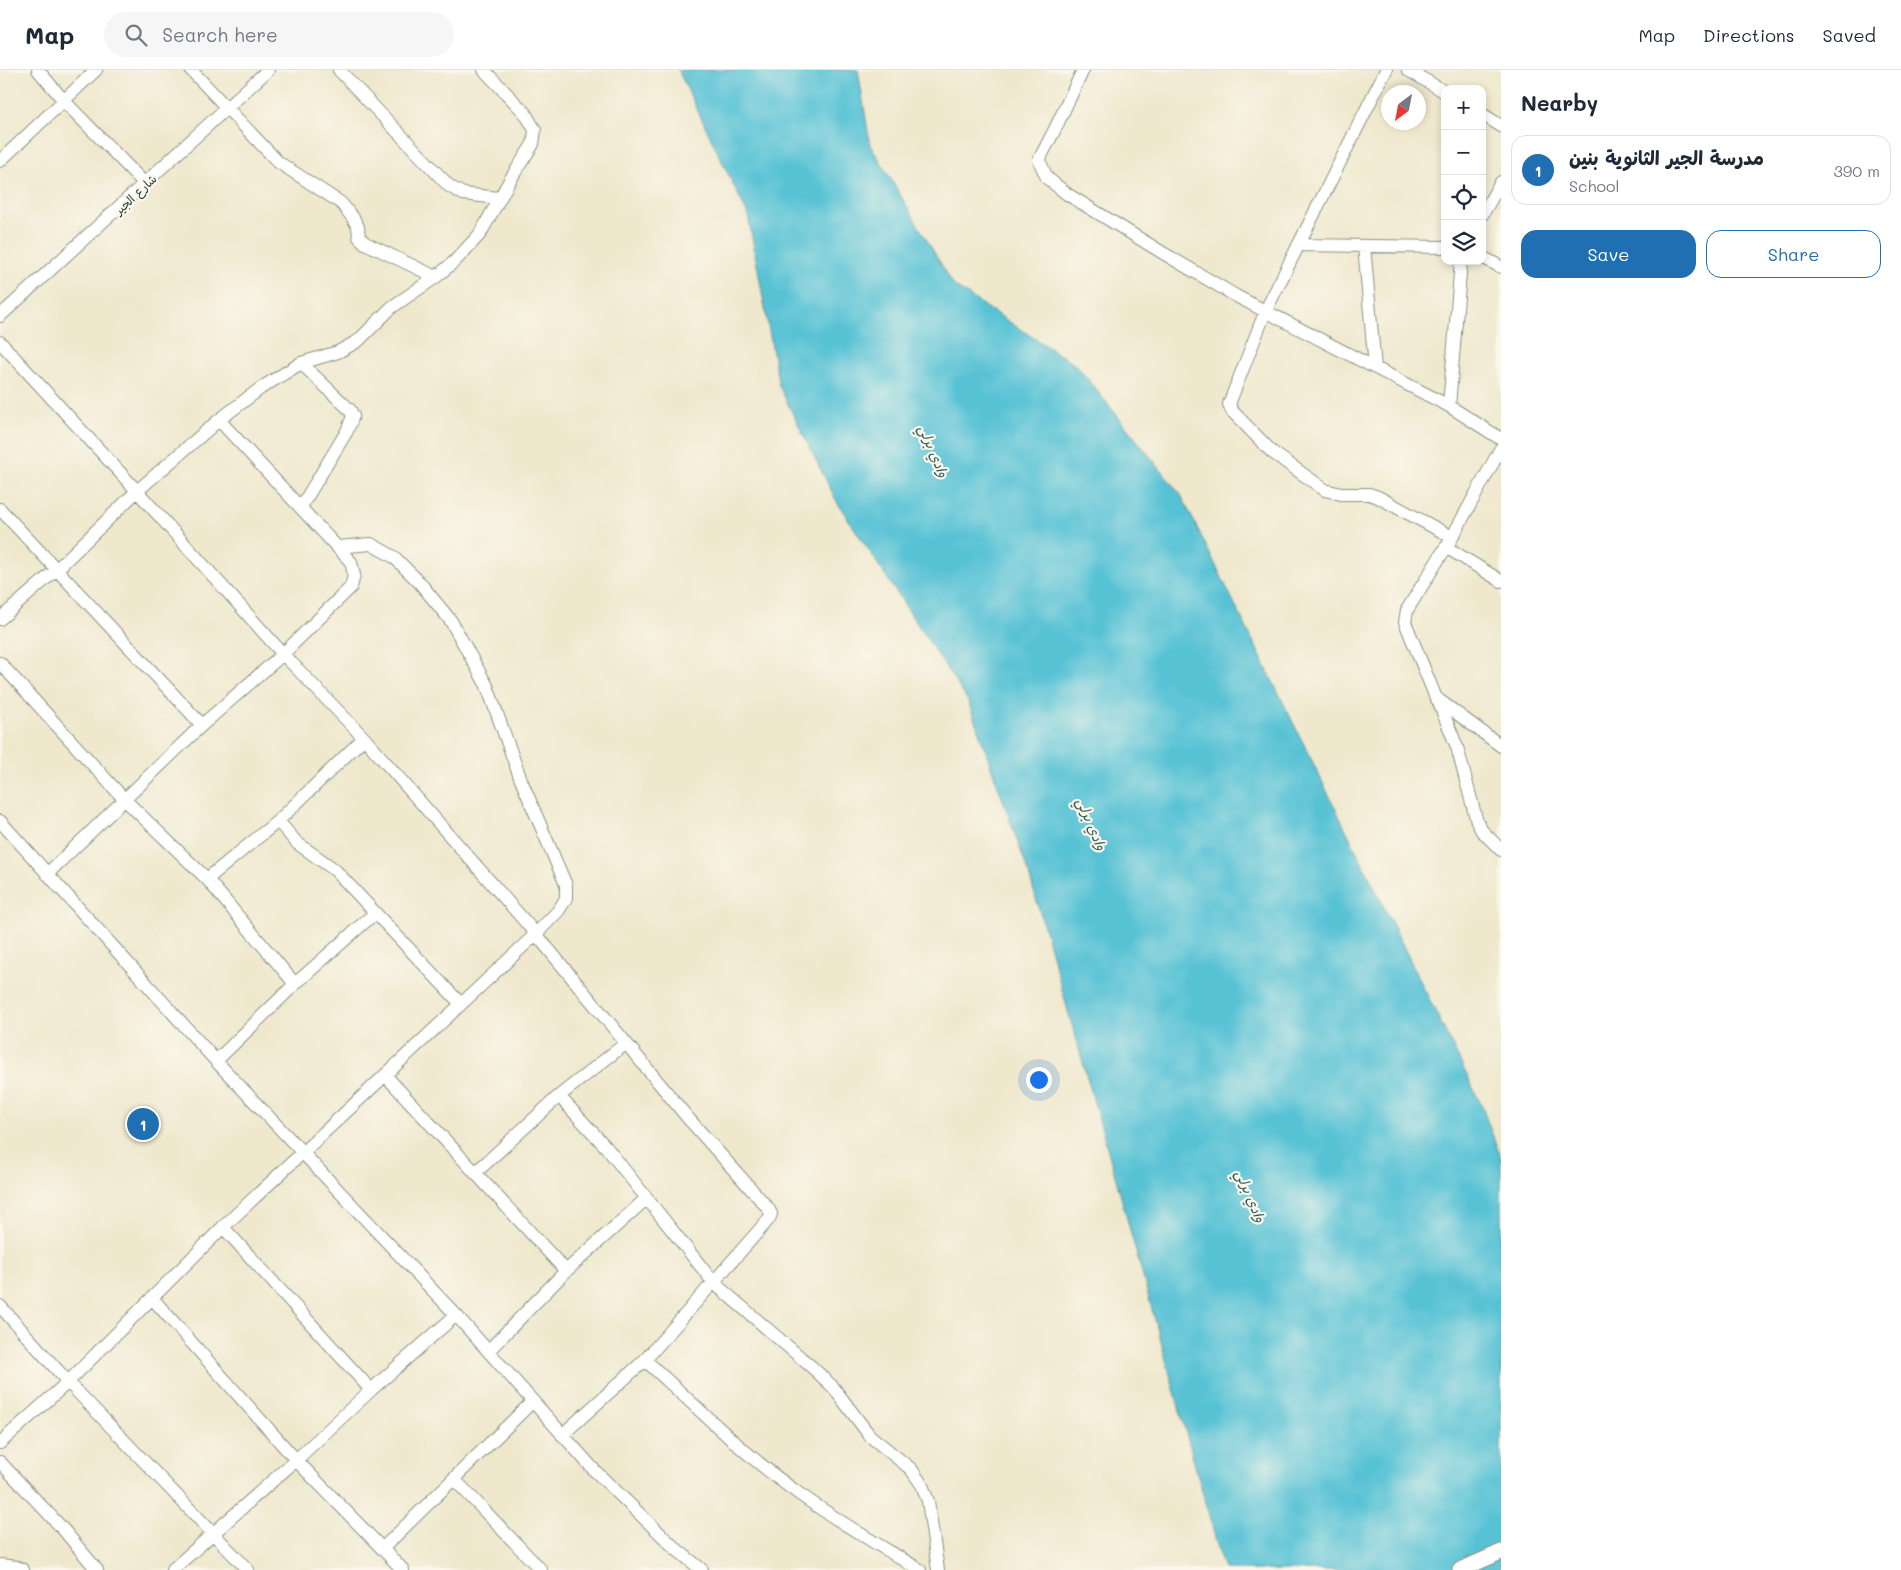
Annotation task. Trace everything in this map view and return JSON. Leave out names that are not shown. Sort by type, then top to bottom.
[{"type":"street","points":[[38,70],[64,101],[145,184]]},
{"type":"street","points":[[0,161],[96,70]]},
{"type":"street","points":[[190,70],[278,162],[341,203],[353,218],[358,227],[360,237],[365,243],[436,277]]},
{"type":"street","name":"شارع الجير","points":[[0,316],[268,70]]},
{"type":"street","points":[[338,70],[450,186],[463,194],[499,198]]},
{"type":"street","points":[[0,619],[56,570],[137,490],[219,420],[261,388],[301,363],[338,352],[358,341],[392,307],[455,262],[480,234],[499,198],[534,144],[535,130],[525,113],[484,70]]},
{"type":"street","points":[[1083,70],[1056,129],[1039,160],[1047,178],[1067,194],[1236,296],[1449,406],[1501,438]]},
{"type":"street","points":[[1386,70],[1339,168],[1266,310],[1230,404],[1232,411],[1272,452],[1325,490],[1341,494],[1369,494],[1378,497],[1449,542],[1501,580]]},
{"type":"street","points":[[1408,70],[1441,90]]},
{"type":"street","points":[[1486,117],[1501,126]]},
{"type":"street","points":[[1486,208],[1501,182]]},
{"type":"street","points":[[1298,246],[1441,247]]},
{"type":"street","points":[[1364,246],[1375,368]]},
{"type":"street","points":[[1486,259],[1501,267]]},
{"type":"street","points":[[1449,406],[1461,265]]},
{"type":"street","points":[[0,342],[137,490],[283,654],[364,738],[536,934],[686,1117],[768,1208],[771,1214],[769,1219],[749,1244],[645,1360],[562,1436]]},
{"type":"street","points":[[301,363],[350,410],[353,416],[347,431],[301,506]]},
{"type":"street","points":[[48,874],[202,725],[283,654],[351,587],[354,575],[351,562],[301,506],[219,420]]},
{"type":"street","points":[[1501,448],[1449,542],[1407,610],[1405,622],[1457,747],[1477,822],[1482,831],[1501,850]]},
{"type":"street","points":[[0,509],[202,725]]},
{"type":"street","points":[[0,1443],[68,1382],[223,1227],[460,1003],[536,934],[559,910],[566,898],[566,885],[521,780],[487,686],[451,621],[420,583],[394,557],[371,544],[338,547]]},
{"type":"street","points":[[0,663],[124,800],[208,879],[295,984]]},
{"type":"street","points":[[1436,698],[1501,746]]},
{"type":"street","points":[[208,879],[278,821],[364,738]]},
{"type":"street","points":[[0,821],[216,1061],[456,1315],[562,1436],[635,1511],[702,1570]]},
{"type":"street","points":[[278,821],[297,843],[335,870],[460,1003]]},
{"type":"street","points":[[216,1061],[295,984],[374,913]]},
{"type":"street","points":[[475,1173],[559,1096],[625,1044]]},
{"type":"street","points":[[385,1075],[566,1271]]},
{"type":"street","points":[[559,1096],[606,1147],[714,1283],[814,1369],[833,1387],[870,1436],[911,1469],[922,1484],[928,1501],[938,1570]]},
{"type":"street","points":[[488,1351],[566,1271],[647,1198]]},
{"type":"street","points":[[223,1227],[371,1390]]},
{"type":"street","points":[[152,1298],[296,1460],[403,1570]]},
{"type":"street","points":[[0,1306],[68,1382],[248,1570]]},
{"type":"street","points":[[172,1570],[456,1315]]},
{"type":"street","points":[[645,1360],[751,1455],[796,1492],[850,1529],[920,1570]]},
{"type":"street","points":[[382,1548],[533,1401]]},
{"type":"street","points":[[0,1462],[62,1528],[95,1570]]},
{"type":"street","points":[[454,1479],[542,1570]]},
{"type":"street","points":[[1460,1570],[1501,1552]]},
{"type":"street","points":[[0,1565],[17,1567],[23,1570]]},
{"type":"water","name":"وادي برلي","points":[[678,70],[858,70],[870,144],[954,286],[1077,366],[1181,495],[1481,1104],[1501,1158],[1501,1570],[1224,1570],[1029,874],[968,701],[837,502],[779,386],[748,215]]},
{"type":"place","name":"مدرسة الجير الثانوية بنين","points":[[143,1124]]}]
